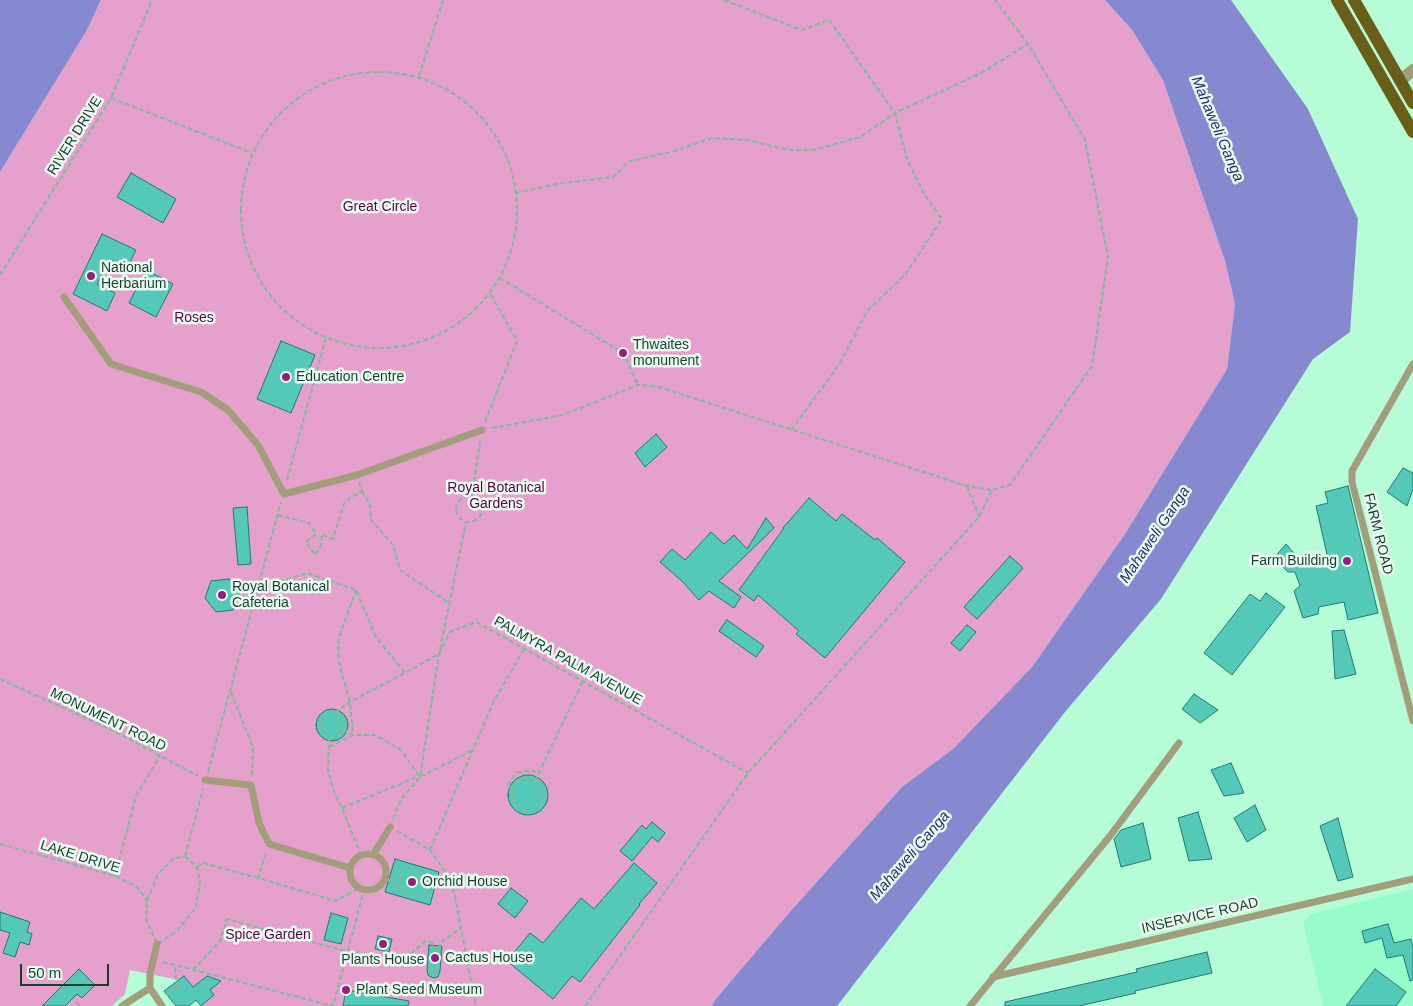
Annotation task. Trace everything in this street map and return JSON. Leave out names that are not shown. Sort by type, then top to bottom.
[{"type":"main road","points":[[1337,0],[1413,132]]},
{"type":"main road","points":[[1354,0],[1413,103]]},
{"type":"street","points":[[1400,81],[1413,70]]},
{"type":"lane","points":[[64,297],[110,364],[202,392],[228,410],[258,445],[284,494],[357,475],[482,430]]},
{"type":"lane","name":"FARM ROAD","points":[[1413,364],[1352,471],[1352,482],[1413,721]]},
{"type":"lane","points":[[970,1006],[1110,836],[1179,743]]},
{"type":"lane","points":[[205,780],[251,785],[259,823],[269,844],[350,868]]},
{"type":"lane","points":[[373,855],[390,827]]},
{"type":"lane","points":[[361,855],[373,855],[383,862],[386,867],[386,876],[376,888],[362,889],[355,885],[351,879],[350,868],[356,858],[361,855]]},
{"type":"lane","name":"INSERVICE ROAD","points":[[993,977],[1413,880]]},
{"type":"lane","points":[[157,944],[150,974],[150,988],[160,1003]]},
{"type":"lane","points":[[122,1006],[150,988]]},
{"type":"path","name":"RIVER DRIVE","points":[[0,275],[110,98],[152,0]]},
{"type":"path","points":[[418,77],[443,0]]},
{"type":"path","points":[[724,0],[802,30],[829,20],[894,113],[908,159],[923,192],[942,219],[904,275],[867,311],[840,363],[792,429]]},
{"type":"path","points":[[482,430],[563,415],[638,385],[656,386],[968,486],[992,490],[1010,485],[1092,366],[1108,257],[1085,140],[1028,44],[995,0]]},
{"type":"path","points":[[516,193],[557,184],[613,177],[630,161],[675,151],[712,138],[748,140],[789,150],[814,150],[860,137],[894,113],[981,73],[1028,44]]},
{"type":"path","points":[[379,71],[418,77],[456,95],[486,123],[507,158],[517,199],[514,240],[500,278],[490,293],[458,324],[416,343],[371,348],[326,338],[294,319],[268,293],[250,261],[241,225],[241,188],[252,153],[273,119],[303,93],[339,77],[379,71]]},
{"type":"path","points":[[110,98],[252,153]]},
{"type":"path","points":[[500,278],[623,353],[638,385]]},
{"type":"path","points":[[472,497],[482,430],[517,341],[490,293]]},
{"type":"path","points":[[185,856],[326,338]]},
{"type":"path","points":[[357,475],[362,491],[370,504],[371,520],[393,545],[400,570],[449,603]]},
{"type":"path","points":[[968,486],[979,517]]},
{"type":"path","points":[[585,1006],[748,773],[979,517],[992,490]]},
{"type":"path","points":[[278,515],[309,523],[316,534],[306,542],[315,555],[321,545],[322,534],[333,539],[345,501],[362,491]]},
{"type":"path","points":[[472,497],[479,502],[482,509],[476,520],[466,522],[458,517],[456,506],[461,499],[472,497]]},
{"type":"path","points":[[466,522],[439,654],[420,776],[402,799],[390,827],[430,850],[444,870],[454,892],[476,1006]]},
{"type":"path","points":[[258,589],[307,573],[356,590],[376,637],[405,673]]},
{"type":"path","points":[[353,735],[350,702],[340,668],[338,653],[339,637],[356,590]]},
{"type":"path","name":"PALMYRA PALM AVENUE","points":[[439,654],[450,632],[476,622],[748,773]]},
{"type":"path","points":[[430,850],[493,703],[524,648]]},
{"type":"path","points":[[336,714],[338,710],[350,702],[439,654]]},
{"type":"path","name":"MONUMENT ROAD","points":[[0,679],[114,731],[205,780]]},
{"type":"path","points":[[535,781],[583,681]]},
{"type":"path","points":[[230,691],[253,746],[251,785]]},
{"type":"path","points":[[326,714],[336,714],[343,719],[344,729],[338,736],[329,737],[321,731],[321,719],[326,714]]},
{"type":"path","points":[[344,729],[353,735]]},
{"type":"path","points":[[329,747],[353,735],[375,735],[401,750],[420,776]]},
{"type":"path","points":[[329,737],[328,768],[332,787],[361,855]]},
{"type":"path","points":[[342,808],[420,776],[473,750]]},
{"type":"path","points":[[114,876],[136,796],[160,756]]},
{"type":"path","points":[[513,789],[506,786],[513,776],[519,772],[534,771],[538,774]]},
{"type":"path","points":[[526,779],[535,781],[540,784],[544,794],[540,806],[535,809],[524,810],[516,806],[512,796],[516,784],[526,779]]},
{"type":"path","name":"LAKE DRIVE","points":[[0,844],[114,876],[136,887],[147,901]]},
{"type":"path","points":[[258,878],[269,844]]},
{"type":"path","points":[[185,856],[197,867],[200,882],[196,907],[176,932],[157,944],[146,919],[147,901],[158,874],[173,859],[185,856]]},
{"type":"path","points":[[197,867],[203,863],[336,900],[362,889]]},
{"type":"path","points":[[402,870],[430,878],[424,898],[396,890],[398,883],[386,876],[400,878],[402,870]]},
{"type":"path","points":[[154,959],[333,1006],[362,889]]},
{"type":"path","points":[[193,970],[220,940],[226,918],[341,950],[402,962],[425,941],[440,943],[461,928]]},
{"type":"path","points":[[433,942],[431,970],[437,971],[440,943]]},
{"type":"path","points":[[160,1003],[179,986],[176,982],[174,965]]},
{"type":"path","points":[[76,1002],[80,1006]]},
{"type":"shaded area","points":[[1413,889],[1413,1006],[1323,1006],[1303,923],[1311,914]]},
{"type":"green space","name":"Royal Botanical Gardens","points":[[101,0],[1105,0],[1132,30],[1163,80],[1225,261],[1235,304],[1227,369],[1125,534],[1032,667],[953,749],[902,787],[788,914],[715,1000],[712,1006],[203,1006],[189,982],[130,970],[125,994],[112,1006],[0,1006],[0,172],[87,30]]},
{"type":"water","points":[[0,0],[101,0],[87,30],[0,172]]},
{"type":"water","name":"Mahaweli Ganga","points":[[1105,0],[1231,0],[1308,109],[1358,219],[1350,332],[1313,359],[1161,599],[1065,712],[837,1006],[712,1006],[715,1000],[788,914],[902,787],[953,749],[1032,667],[1125,534],[1227,369],[1235,304],[1225,261],[1163,80],[1132,30]]},
{"type":"building","points":[[131,173],[176,199],[163,223],[117,197]]},
{"type":"building","name":"National Herbarium","points":[[102,234],[136,250],[127,268],[109,259],[97,284],[115,293],[107,311],[73,294]]},
{"type":"building","points":[[146,270],[173,284],[156,317],[129,303]]},
{"type":"building","name":"Education Centre","points":[[281,341],[315,355],[291,413],[257,399]]},
{"type":"building","points":[[656,434],[667,447],[645,467],[635,453]]},
{"type":"building","points":[[1403,468],[1413,473],[1413,489],[1407,506],[1387,492]]},
{"type":"building","name":"Farm Building","points":[[1348,486],[1378,613],[1348,620],[1344,602],[1319,607],[1318,614],[1303,618],[1294,591],[1300,586],[1295,572],[1288,572],[1274,558],[1286,544],[1305,566],[1329,563],[1316,506],[1328,503],[1325,492]]},
{"type":"building","points":[[809,498],[836,521],[842,514],[875,540],[877,538],[905,562],[825,658],[796,634],[799,631],[758,595],[754,601],[739,590],[783,528]]},
{"type":"building","points":[[247,507],[251,564],[238,565],[233,508]]},
{"type":"building","points":[[766,518],[774,528],[719,581],[741,597],[734,608],[709,591],[699,600],[683,582],[660,562],[672,549],[685,560],[711,532],[724,544],[734,535],[747,549]]},
{"type":"building","points":[[1010,556],[1023,568],[977,619],[964,607]]},
{"type":"building","name":"Royal Botanical Cafeteria","points":[[229,579],[240,592],[233,610],[216,612],[205,598],[211,581]]},
{"type":"building","points":[[1266,593],[1285,607],[1232,675],[1204,653],[1250,594],[1260,601]]},
{"type":"building","points":[[727,620],[764,646],[756,657],[719,631]]},
{"type":"building","points":[[967,625],[976,632],[960,651],[951,643]]},
{"type":"building","points":[[1344,630],[1356,674],[1335,679],[1332,631]]},
{"type":"building","points":[[1194,694],[1218,710],[1200,723],[1182,709]]},
{"type":"building","points":[[332,709],[343,714],[348,725],[343,736],[332,741],[321,736],[316,725],[321,714]]},
{"type":"building","points":[[1231,763],[1244,793],[1224,796],[1211,770]]},
{"type":"building","points":[[532,775],[539,778],[545,784],[548,795],[547,803],[539,812],[532,815],[524,815],[517,812],[509,803],[508,791],[511,784],[520,776]]},
{"type":"building","points":[[1255,805],[1266,830],[1247,842],[1234,818]]},
{"type":"building","points":[[1198,812],[1212,859],[1189,861],[1178,818]]},
{"type":"building","points":[[1338,818],[1353,877],[1338,881],[1320,826]]},
{"type":"building","points":[[652,822],[665,833],[658,842],[652,837],[632,861],[620,851],[642,825],[646,829]]},
{"type":"building","points":[[1143,823],[1151,859],[1121,867],[1114,839],[1121,830]]},
{"type":"building","name":"Orchid House","points":[[395,859],[439,872],[430,905],[385,892]]},
{"type":"building","points":[[634,863],[657,883],[580,982],[572,976],[553,999],[507,961],[530,933],[543,943],[581,898],[594,909]]},
{"type":"building","points":[[511,888],[528,901],[515,918],[498,904]]},
{"type":"building","points":[[0,912],[30,922],[27,932],[32,934],[29,945],[20,942],[15,957],[3,953],[10,933],[0,930]]},
{"type":"building","points":[[331,913],[348,918],[341,944],[324,940]]},
{"type":"building","points":[[1388,924],[1394,943],[1411,939],[1413,947],[1413,980],[1410,981],[1403,955],[1387,958],[1382,938],[1365,943],[1362,931]]},
{"type":"building","name":"Plants House","points":[[378,936],[392,939],[389,952],[375,949]]},
{"type":"building","name":"Cactus House","points":[[429,945],[442,946],[440,971],[438,977],[433,978],[428,975],[427,970]]},
{"type":"building","points":[[1207,952],[1212,973],[1079,1006],[1005,1006],[1005,1002],[1137,972],[1136,969]]},
{"type":"building","points":[[79,969],[95,985],[82,998],[77,994],[65,1006],[42,1006]]},
{"type":"building","points":[[1375,969],[1406,992],[1396,1006],[1346,1006]]},
{"type":"building","points":[[184,976],[193,987],[207,976],[221,981],[210,990],[214,995],[201,1006],[196,1000],[189,1006],[176,1006],[164,991]]},
{"type":"building","points":[[346,990],[409,1001],[408,1006],[343,1006]]},
{"type":"place","name":"National Herbarium","points":[[91,276]]},
{"type":"place","name":"Thwaites monument","points":[[623,353]]},
{"type":"place","name":"Education Centre","points":[[286,377]]},
{"type":"place","name":"Farm Building","points":[[1347,561]]},
{"type":"place","name":"Royal Botanical Cafeteria","points":[[222,595]]},
{"type":"place","name":"Orchid House","points":[[412,882]]},
{"type":"place","name":"Plants House","points":[[383,944]]},
{"type":"place","name":"Cactus House","points":[[435,958]]},
{"type":"place","name":"Plant Seed Museum","points":[[346,990]]},
{"type":"park label","name":"Great Circle","points":[[380,207]]},
{"type":"park label","name":"Roses","points":[[194,318]]},
{"type":"park label","name":"Spice Garden","points":[[268,935]]}]
